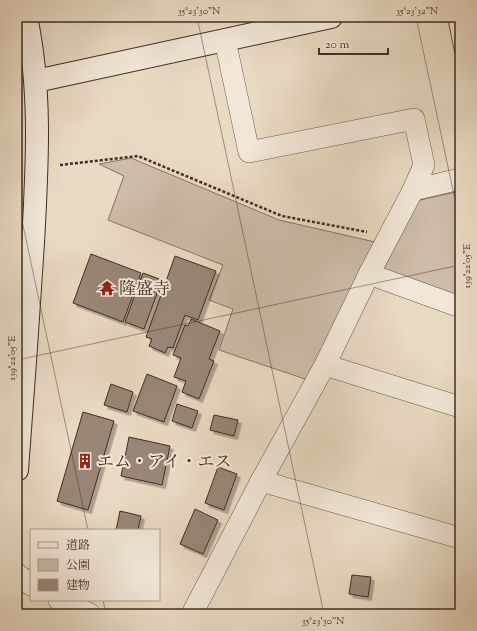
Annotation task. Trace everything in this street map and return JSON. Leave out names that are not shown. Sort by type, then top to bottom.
[{"type":"street","points":[[17,470],[28,330],[37,166],[36,81],[30,33],[26,17]]},
{"type":"street","points":[[36,81],[331,17]]},
{"type":"street","points":[[192,614],[261,481],[325,365],[369,274],[413,190],[424,165],[414,119],[249,152],[225,40]]},
{"type":"street","points":[[413,190],[460,179]]},
{"type":"street","points":[[369,274],[460,307]]},
{"type":"street","points":[[325,365],[460,407]]},
{"type":"street","points":[[261,481],[460,538]]},
{"type":"street","points":[[17,574],[30,584]]},
{"type":"street","points":[[61,601],[90,614]]},
{"type":"lane","points":[[453,17],[459,46]]},
{"type":"path","points":[[60,165],[138,156],[282,216],[389,236]]},
{"type":"green space","points":[[131,158],[279,220],[375,242],[308,380],[219,350],[233,309],[209,300],[223,265],[108,220],[124,176],[99,164]]},
{"type":"green space","points":[[460,191],[460,296],[384,269],[416,201]]},
{"type":"building","name":"隆盛寺","points":[[91,254],[141,273],[123,322],[73,303]]},
{"type":"building","points":[[175,256],[216,271],[198,320],[185,315],[173,348],[168,347],[165,353],[149,346],[152,339],[146,337]]},
{"type":"building","points":[[143,273],[162,280],[144,329],[125,322]]},
{"type":"building","points":[[191,319],[220,331],[209,359],[214,361],[199,399],[182,392],[186,381],[174,377],[181,358],[173,355],[185,325],[188,326]]},
{"type":"building","points":[[147,374],[177,386],[164,422],[133,411]]},
{"type":"building","points":[[111,384],[133,392],[127,412],[104,405]]},
{"type":"building","points":[[177,404],[198,411],[192,428],[172,421]]},
{"type":"building","name":"エム・アイ・エス","points":[[83,412],[114,421],[88,510],[57,501]]},
{"type":"building","points":[[214,415],[238,420],[234,436],[210,430]]},
{"type":"building","points":[[129,437],[170,446],[162,485],[121,476]]},
{"type":"building","points":[[218,467],[237,474],[224,510],[205,503]]},
{"type":"building","points":[[195,509],[218,520],[203,554],[180,544]]},
{"type":"building","points":[[120,511],[141,516],[138,529],[116,529]]},
{"type":"building","points":[[352,575],[371,577],[368,597],[349,594]]},
{"type":"place","name":"隆盛寺","points":[[107,288]]},
{"type":"place","name":"エム・アイ・エス","points":[[85,461]]}]
